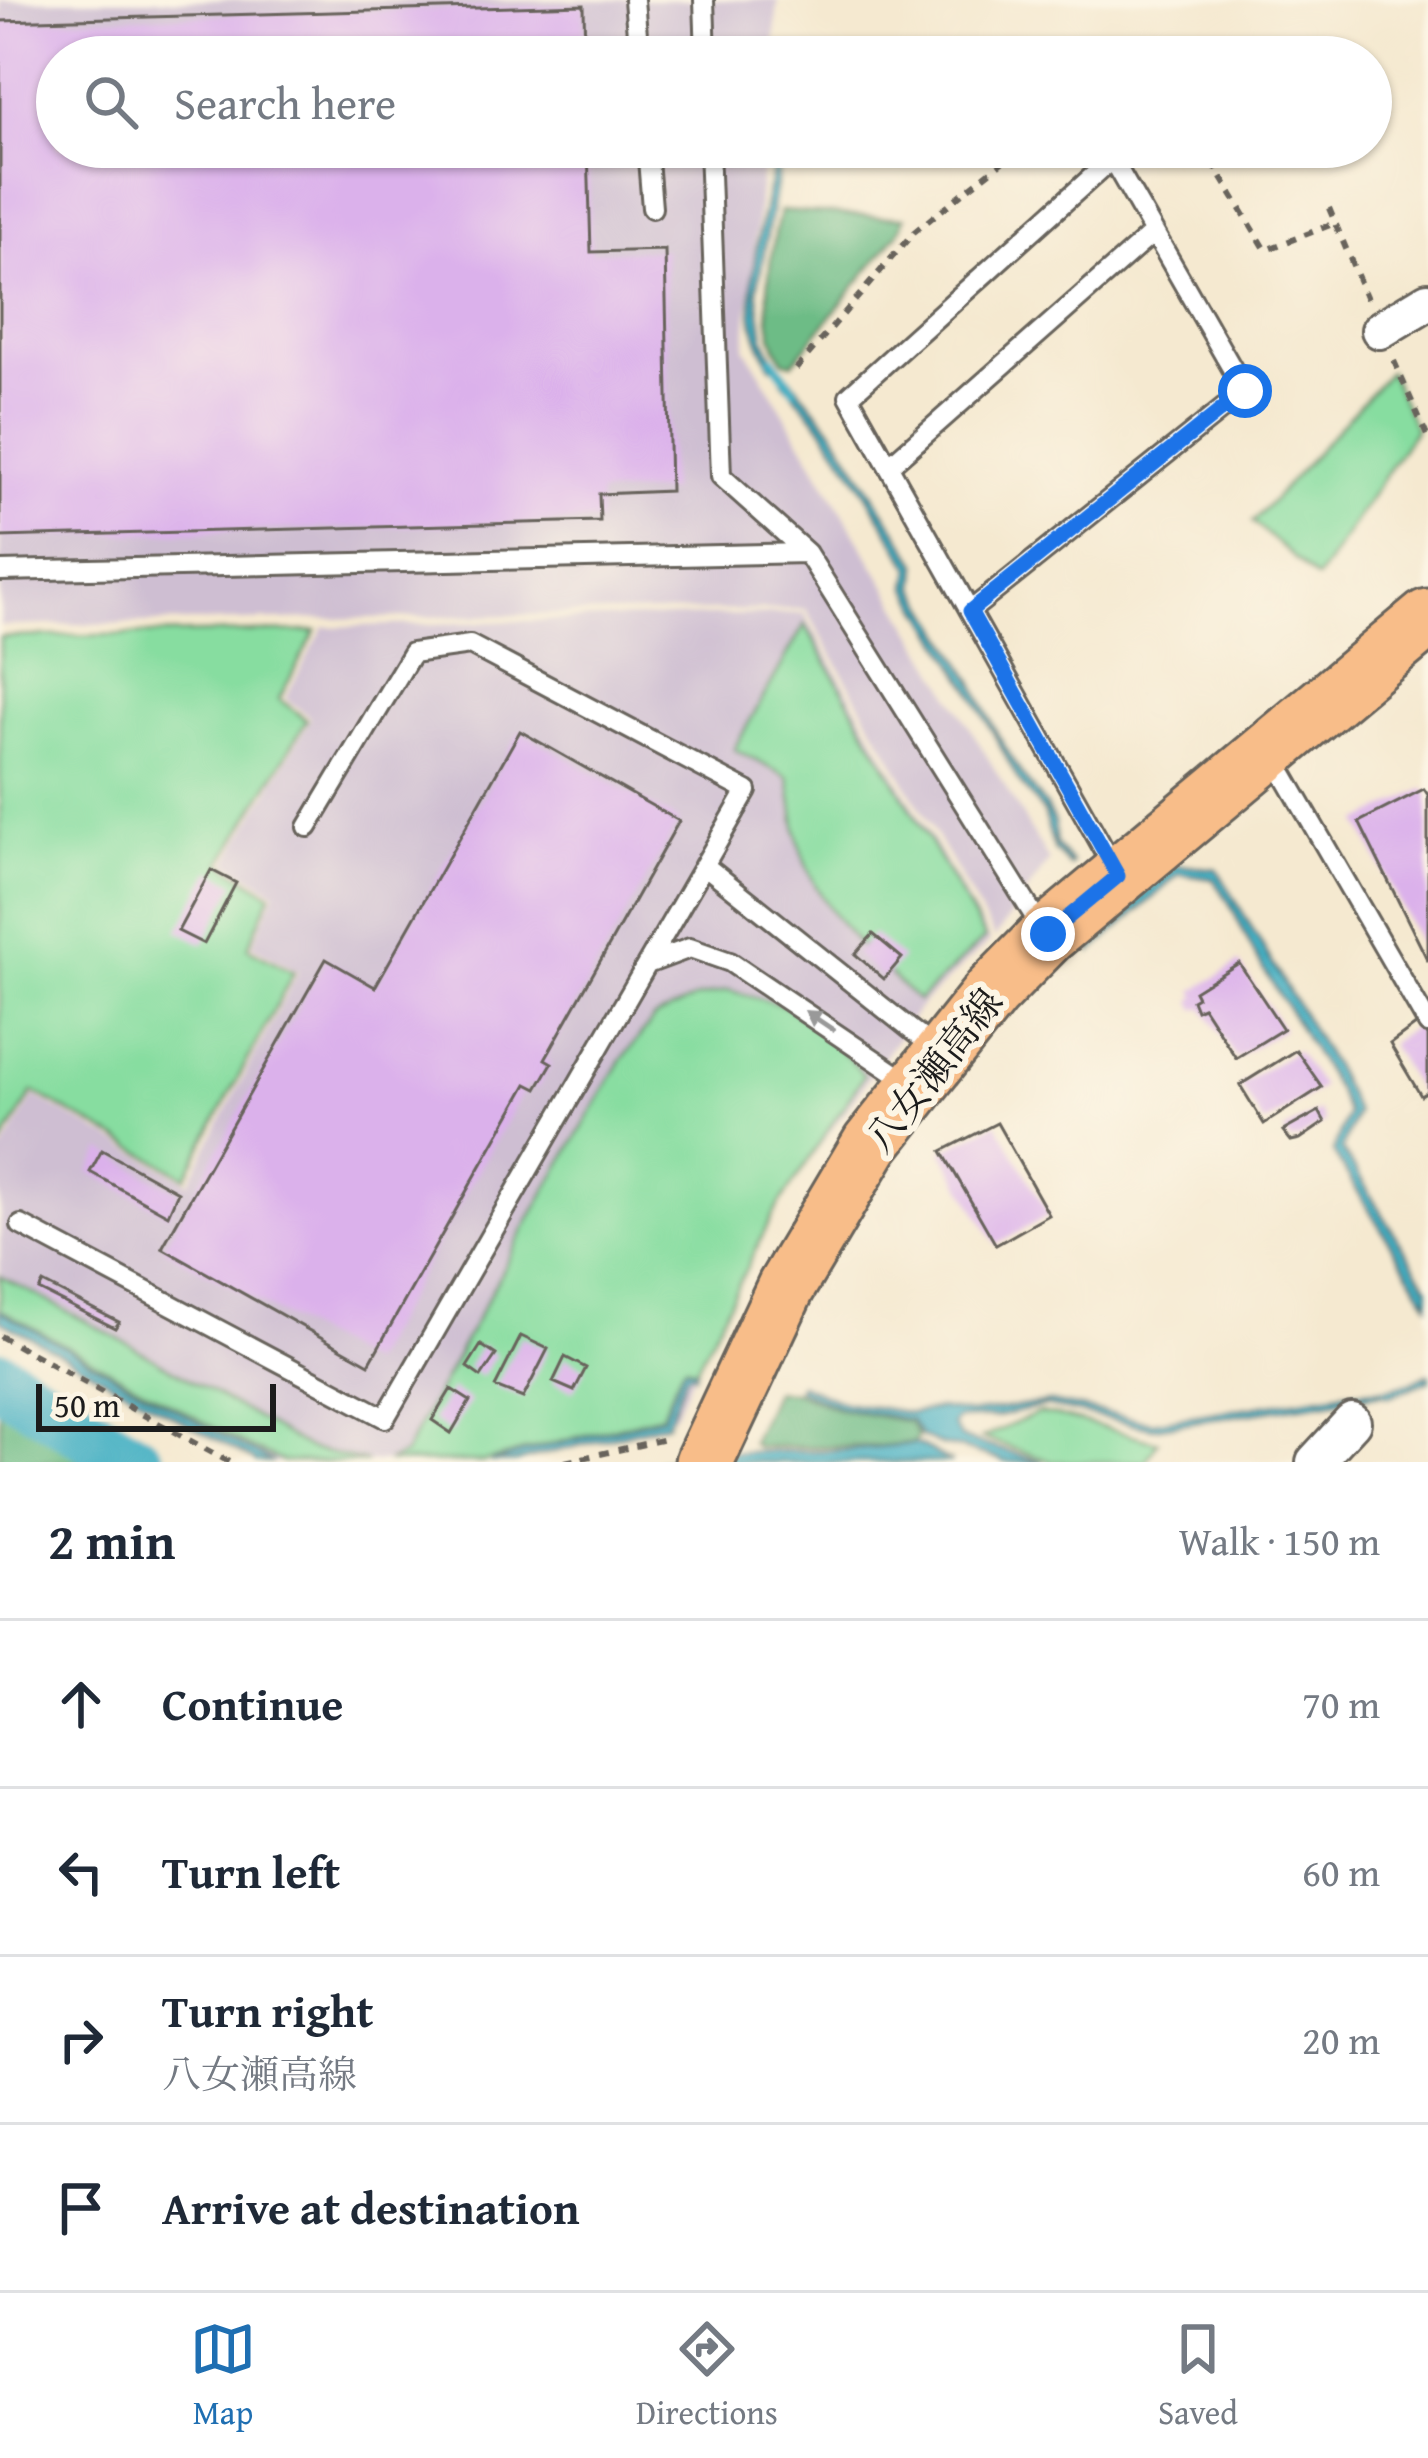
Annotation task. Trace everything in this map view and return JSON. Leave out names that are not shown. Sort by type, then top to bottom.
[{"type":"main road","name":"八女瀬高線","points":[[710,1447],[786,1287],[872,1144],[991,993],[1048,934],[1428,618]]},
{"type":"street","points":[[1380,330],[1428,302]]},
{"type":"street","points":[[1315,1462],[1352,1422]]},
{"type":"lane","points":[[634,0],[637,36]]},
{"type":"lane","points":[[704,0],[705,36]]},
{"type":"lane","points":[[649,168],[652,208]]},
{"type":"lane","points":[[710,168],[721,476],[807,553],[1034,914]]},
{"type":"lane","points":[[1102,168],[849,396],[1118,876]]},
{"type":"lane","points":[[970,611],[1245,391],[1117,168]]},
{"type":"lane","points":[[889,466],[1154,232]]},
{"type":"lane","points":[[0,571],[807,553]]},
{"type":"lane","points":[[21,1225],[386,1418],[747,790],[470,644],[412,653],[308,827]]},
{"type":"lane","points":[[1280,768],[1428,1024]]},
{"type":"lane","points":[[704,865],[929,1071]]},
{"type":"lane","points":[[647,964],[690,948],[730,962],[929,1071]]},
{"type":"path","points":[[796,369],[914,232],[995,168]]},
{"type":"path","points":[[1215,168],[1265,250],[1335,223]]},
{"type":"path","points":[[0,1336],[229,1462]]},
{"type":"path","points":[[565,1462],[663,1439],[710,1447]]},
{"type":"shaded area","points":[[0,0],[778,0],[775,36],[36,36],[36,168],[762,168],[745,347],[1049,861],[995,938],[806,609],[0,626]]},
{"type":"shaded area","points":[[804,613],[990,941],[922,1004],[762,1227],[674,1415],[489,1462],[273,1462],[0,1305],[0,1155],[34,1096],[189,1182],[298,971],[252,946],[275,892],[227,862],[311,718],[285,698],[324,627]]},
{"type":"green space","points":[[780,211],[905,218],[899,232],[793,363],[784,361],[776,346],[768,309]]},
{"type":"green space","points":[[1389,372],[1415,429],[1317,579],[1253,522]]},
{"type":"green space","points":[[805,624],[985,938],[918,1001],[853,938],[814,883],[799,842],[789,778],[734,749]]},
{"type":"green space","points":[[316,631],[279,699],[307,720],[222,863],[271,894],[248,948],[294,972],[186,1177],[33,1092],[0,1148],[0,637]]},
{"type":"green space","points":[[728,990],[786,1006],[830,1038],[864,1075],[773,1215],[696,1369],[682,1368],[661,1415],[483,1462],[387,1462],[404,1454],[620,1062],[654,1018],[696,998]]},
{"type":"green space","points":[[0,1276],[310,1449],[368,1462],[284,1462],[251,1448],[0,1309]]},
{"type":"green space","points":[[774,1391],[795,1392],[838,1409],[910,1422],[918,1437],[914,1443],[889,1446],[757,1447],[751,1442]]},
{"type":"green space","points":[[0,1402],[78,1448],[96,1462],[0,1462]]},
{"type":"green space","points":[[1038,1413],[1158,1442],[1145,1462],[1053,1462],[982,1438]]},
{"type":"water","points":[[773,168],[779,168],[757,290],[764,339],[777,364],[771,367],[755,330],[752,304]]},
{"type":"water","points":[[790,378],[833,430],[918,564],[916,587],[973,681],[997,733],[1045,805],[1054,823],[1056,845],[1070,866],[1054,850],[1044,813],[1018,780],[908,587],[911,568],[857,478],[783,381]]},
{"type":"water","points":[[1176,865],[1217,869],[1336,1071],[1356,1112],[1342,1149],[1428,1287],[1428,1303],[1333,1152],[1347,1114],[1338,1092],[1213,879],[1179,874],[1092,952],[1086,945]]},
{"type":"water","points":[[0,1311],[273,1462],[257,1462],[0,1320]]},
{"type":"water","points":[[0,1356],[143,1437],[125,1462],[101,1462],[86,1447],[0,1397]]},
{"type":"water","points":[[684,1367],[696,1370],[685,1377],[667,1423],[515,1462],[490,1462],[662,1417]]},
{"type":"water","points":[[1428,1374],[1428,1381],[1390,1396],[1153,1428],[1045,1406],[996,1417],[957,1419],[953,1425],[961,1438],[1042,1462],[1007,1462],[941,1445],[922,1437],[911,1420],[840,1407],[797,1389],[800,1384],[843,1402],[911,1413],[939,1408],[970,1413],[1050,1402],[1152,1422],[1389,1389]]},
{"type":"water","points":[[916,1444],[952,1462],[656,1462],[721,1453]]},
{"type":"building","points":[[584,5],[585,36],[36,36],[36,168],[589,168],[591,252],[665,250],[670,491],[599,494],[600,521],[0,537],[0,21]]},
{"type":"building","points":[[520,731],[679,821],[545,1059],[552,1063],[537,1089],[527,1084],[369,1364],[162,1248],[326,959],[375,987]]},
{"type":"building","points":[[1424,789],[1428,795],[1428,961],[1359,822]]},
{"type":"building","points":[[211,870],[236,883],[204,944],[178,931]]},
{"type":"building","points":[[873,934],[902,958],[884,979],[855,954]]},
{"type":"building","points":[[1239,963],[1283,1029],[1236,1058],[1203,1007],[1196,1010],[1192,1000],[1197,997],[1194,991]]},
{"type":"building","points":[[1428,1016],[1428,1092],[1421,1096],[1390,1044]]},
{"type":"building","points":[[1296,1050],[1322,1087],[1264,1124],[1240,1085]]},
{"type":"building","points":[[1319,1111],[1325,1122],[1300,1139],[1291,1141],[1283,1131]]},
{"type":"building","points":[[997,1123],[1049,1215],[996,1245],[942,1151]]},
{"type":"building","points":[[102,1150],[178,1192],[168,1215],[90,1172]]},
{"type":"building","points":[[43,1283],[119,1322],[115,1328],[39,1290]]},
{"type":"building","points":[[521,1336],[548,1349],[523,1398],[495,1387]]},
{"type":"building","points":[[481,1345],[496,1355],[481,1377],[467,1367]]},
{"type":"building","points":[[565,1357],[586,1368],[574,1391],[553,1382]]},
{"type":"building","points":[[451,1389],[470,1401],[451,1433],[432,1420]]},
{"type":"waterway","points":[[772,359],[794,389]]},
{"type":"waterway","points":[[0,1379],[136,1462]]},
{"type":"route","points":[[1048,934],[1118,876],[970,611],[1245,391]]}]
